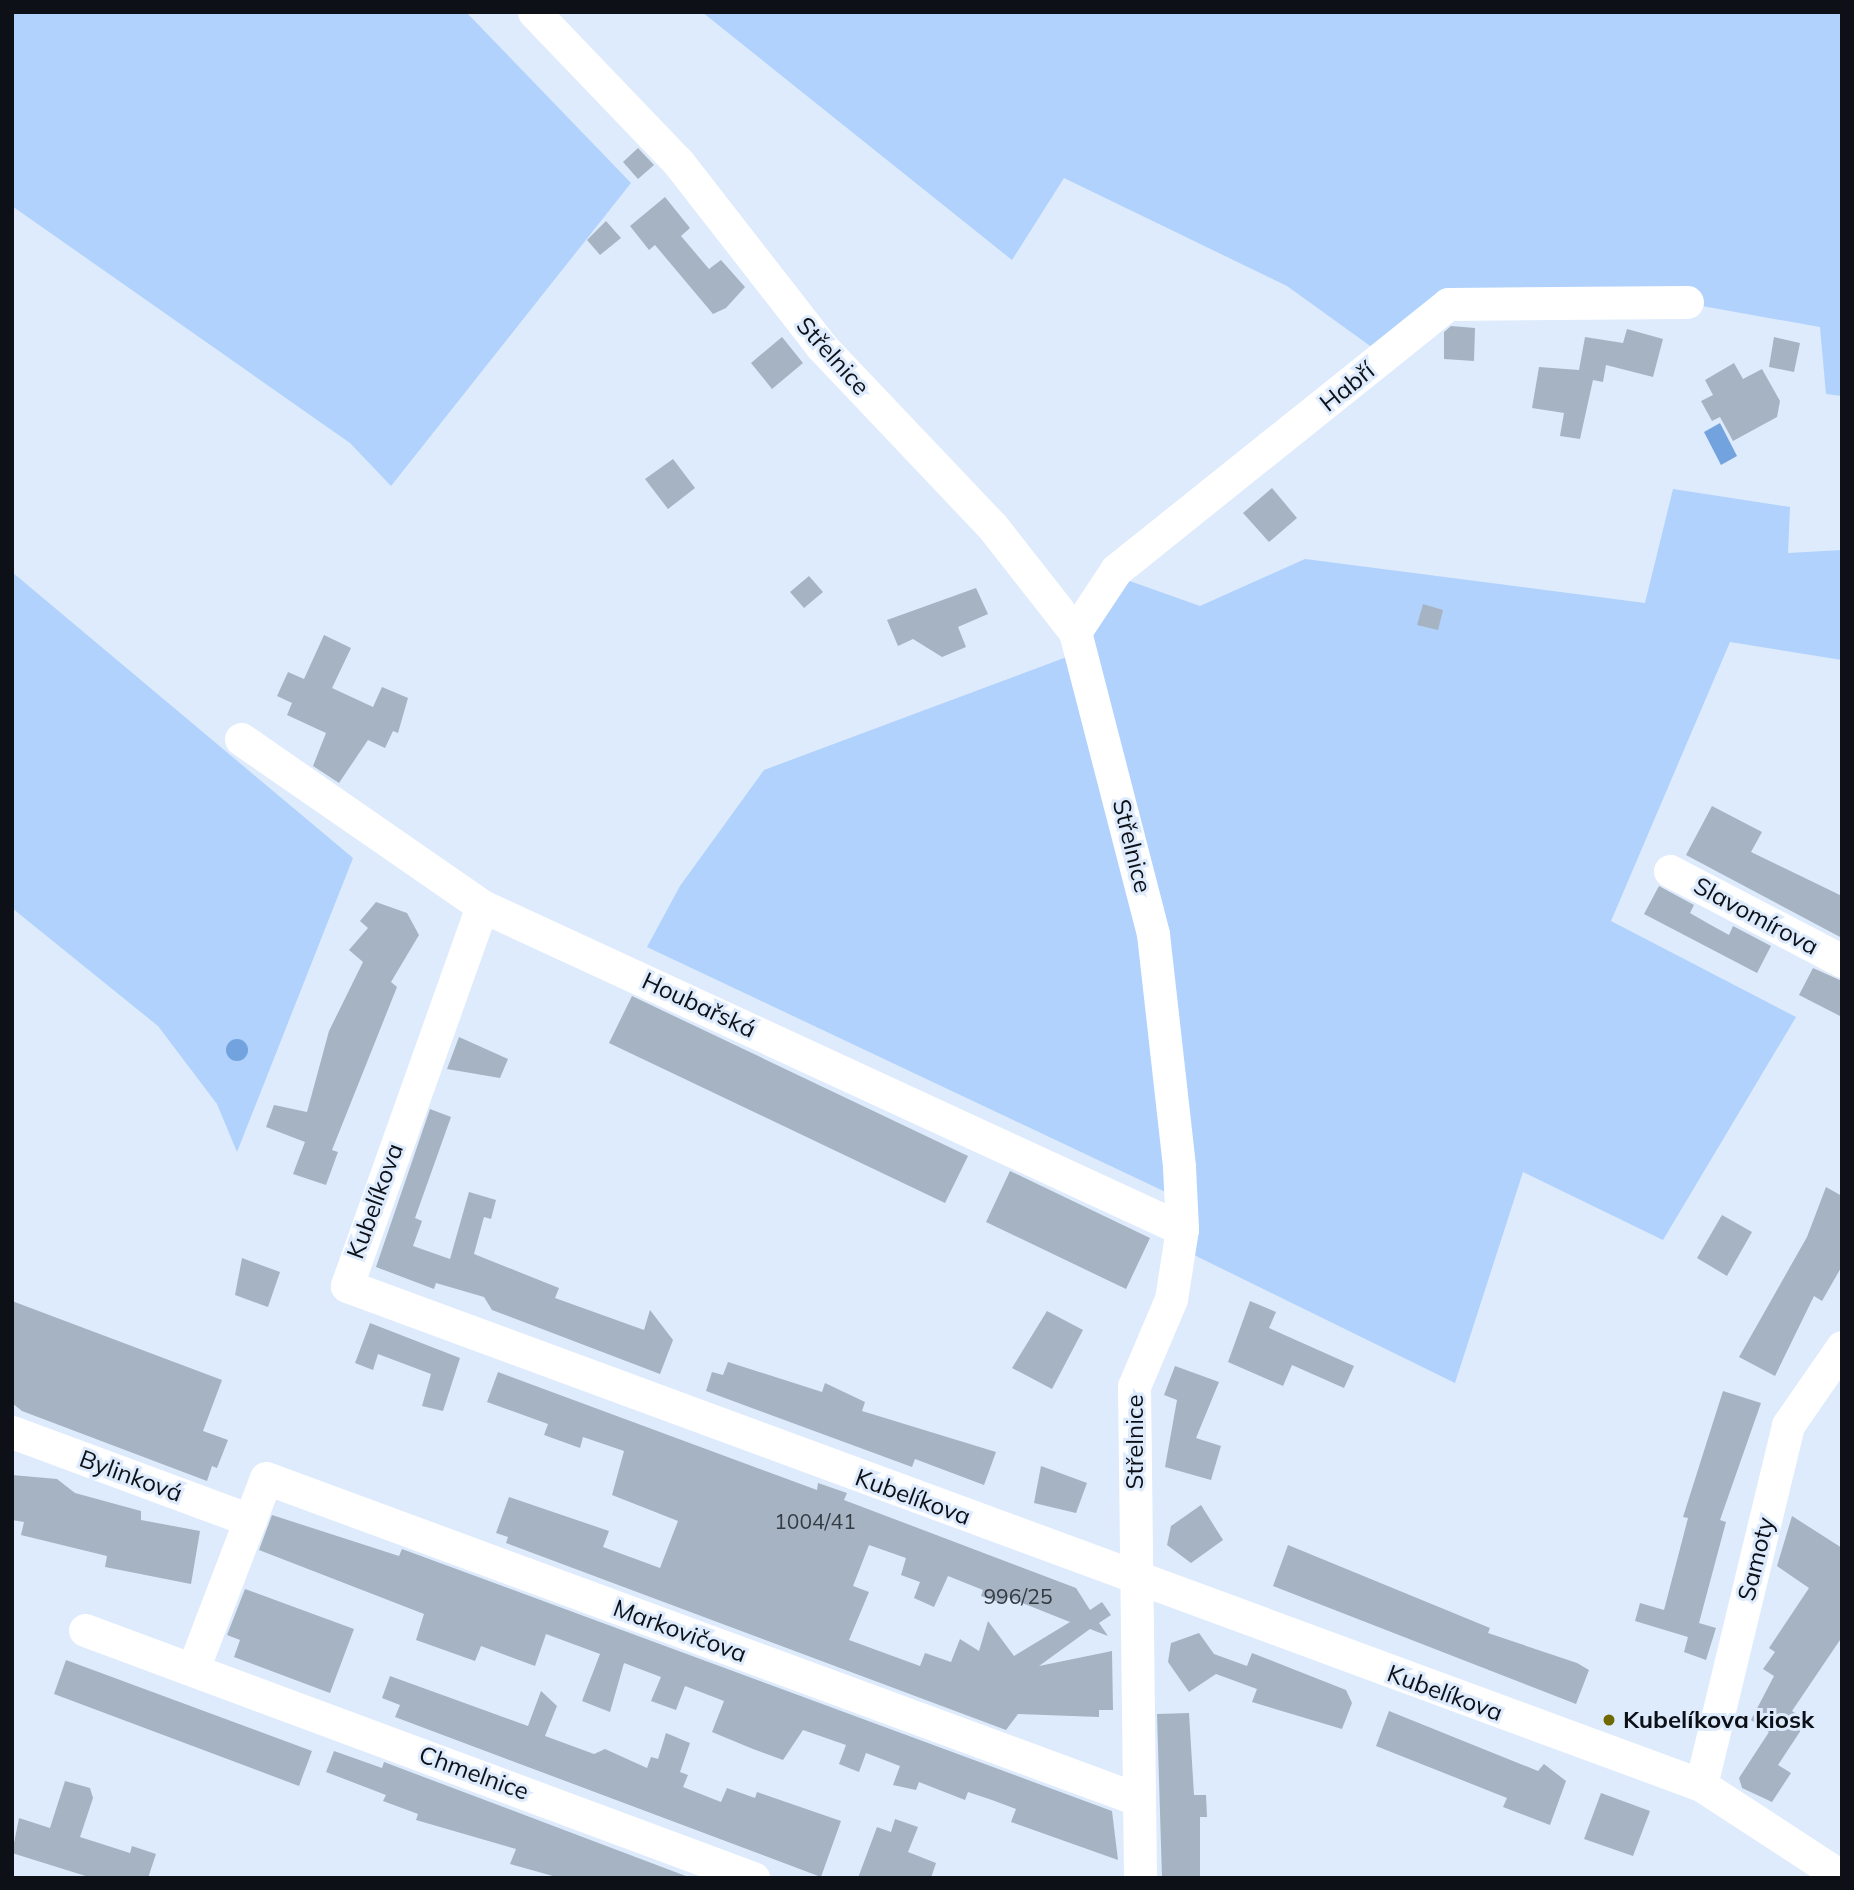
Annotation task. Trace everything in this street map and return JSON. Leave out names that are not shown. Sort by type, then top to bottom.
[{"type":"street","name":"Střelnice","points":[[534,12],[678,162],[821,346],[992,526],[1075,632],[1153,934],[1182,1229],[1165,1320],[1134,1386],[1140,1878]]},
{"type":"street","name":"Habří","points":[[1075,632],[1116,570],[1448,304],[1687,302]]},
{"type":"street","name":"Houbařská","points":[[241,739],[482,906],[1182,1229]]},
{"type":"street","name":"Slavomírova","points":[[1670,871],[1842,961]]},
{"type":"street","name":"Kubelíkova","points":[[482,906],[347,1286],[1135,1581],[1701,1785],[1842,1877]]},
{"type":"street","name":"Samoty","points":[[1701,1785],[1788,1425],[1842,1347]]},
{"type":"street","name":"Bylinková","points":[[12,1432],[250,1520]]},
{"type":"street","name":"Markovičova","points":[[250,1520],[266,1478],[1137,1799]]},
{"type":"street","points":[[193,1669],[250,1520]]},
{"type":"street","name":"Chmelnice","points":[[85,1630],[753,1878]]},
{"type":"shaded area","points":[[12,12],[466,12],[631,183],[391,486],[350,443],[12,206]]},
{"type":"shaded area","points":[[702,12],[1842,12],[1842,396],[1826,394],[1820,327],[1702,306],[1441,293],[1373,348],[1287,286],[1064,178],[1012,260]]},
{"type":"shaded area","points":[[1720,423],[1737,456],[1721,465],[1704,432]]},
{"type":"shaded area","points":[[1673,489],[1790,507],[1788,553],[1842,550],[1842,660],[1730,642],[1611,921],[1796,1017],[1663,1240],[1523,1172],[1455,1383],[1192,1254],[1191,1204],[647,947],[680,886],[764,770],[1072,655],[1124,579],[1200,606],[1305,559],[1645,603]]},
{"type":"shaded area","points":[[12,572],[353,858],[237,1152],[217,1104],[158,1026],[12,908]]},
{"type":"shaded area","points":[[237,1039],[245,1042],[248,1050],[245,1058],[237,1061],[229,1058],[226,1050],[229,1042]]},
{"type":"building","points":[[638,148],[654,165],[638,179],[623,162]]},
{"type":"building","points":[[665,197],[690,228],[681,236],[709,269],[721,260],[745,287],[726,308],[713,314],[655,245],[649,250],[630,226]]},
{"type":"building","points":[[606,221],[621,238],[600,255],[587,240]]},
{"type":"building","points":[[1451,326],[1475,328],[1474,361],[1444,359],[1444,332]]},
{"type":"building","points":[[1627,329],[1663,339],[1653,377],[1606,365],[1603,382],[1593,380],[1580,439],[1560,436],[1564,413],[1532,408],[1539,367],[1579,370],[1585,337],[1623,343]]},
{"type":"building","points":[[782,337],[803,363],[772,389],[751,363]]},
{"type":"building","points":[[1774,337],[1800,343],[1794,372],[1769,367]]},
{"type":"building","points":[[1734,363],[1743,379],[1762,369],[1780,401],[1777,417],[1733,441],[1720,417],[1712,421],[1701,401],[1713,395],[1705,380]]},
{"type":"building","points":[[673,459],[695,488],[668,509],[645,479]]},
{"type":"building","points":[[1272,488],[1297,518],[1269,542],[1243,513]]},
{"type":"building","points":[[809,576],[823,592],[804,608],[790,592]]},
{"type":"building","points":[[976,588],[988,614],[958,627],[966,647],[942,657],[913,639],[898,646],[887,620]]},
{"type":"building","points":[[1423,604],[1443,610],[1438,630],[1417,625]]},
{"type":"building","points":[[324,635],[351,648],[332,688],[373,707],[382,687],[408,698],[398,733],[393,731],[385,748],[368,740],[339,783],[313,766],[326,733],[287,715],[292,703],[277,696],[288,672],[304,679]]},
{"type":"building","points":[[1712,806],[1762,832],[1751,852],[1842,896],[1842,938],[1686,855]]},
{"type":"building","points":[[1659,886],[1694,905],[1690,913],[1729,935],[1733,926],[1771,946],[1757,973],[1644,914]]},
{"type":"building","points":[[376,902],[407,913],[419,935],[391,982],[397,987],[332,1150],[338,1152],[326,1185],[293,1174],[305,1142],[266,1127],[274,1105],[307,1112],[329,1031],[363,962],[349,950],[368,928],[360,921]]},
{"type":"building","points":[[1813,968],[1842,981],[1842,1017],[1799,995]]},
{"type":"building","points":[[632,996],[968,1156],[945,1203],[609,1043]]},
{"type":"building","points":[[459,1037],[508,1059],[500,1078],[447,1069]]},
{"type":"building","points":[[430,1109],[451,1117],[415,1218],[422,1221],[413,1246],[450,1259],[469,1192],[496,1200],[491,1219],[484,1217],[474,1254],[559,1288],[555,1298],[644,1330],[650,1310],[673,1340],[660,1374],[492,1310],[484,1297],[436,1283],[434,1289],[376,1267]]},
{"type":"building","points":[[1010,1171],[1150,1238],[1126,1289],[986,1222]]},
{"type":"building","points":[[1826,1187],[1842,1196],[1842,1266],[1822,1301],[1814,1296],[1775,1376],[1739,1357],[1807,1237]]},
{"type":"building","points":[[1722,1215],[1752,1232],[1727,1276],[1697,1258]]},
{"type":"building","points":[[242,1258],[280,1272],[268,1307],[235,1295]]},
{"type":"building","points":[[12,1301],[222,1380],[203,1431],[228,1440],[217,1468],[212,1466],[207,1481],[22,1411],[12,1403]]},
{"type":"building","points":[[1250,1301],[1276,1312],[1269,1328],[1354,1366],[1344,1388],[1292,1365],[1283,1386],[1228,1362]]},
{"type":"building","points":[[1047,1311],[1083,1330],[1052,1389],[1012,1368]]},
{"type":"building","points":[[370,1323],[460,1358],[443,1411],[422,1406],[431,1374],[378,1354],[373,1370],[355,1363]]},
{"type":"building","points":[[728,1362],[822,1392],[825,1383],[865,1402],[862,1411],[996,1452],[984,1485],[915,1459],[912,1467],[706,1391],[712,1372],[723,1375]]},
{"type":"building","points":[[1175,1366],[1219,1382],[1196,1438],[1221,1446],[1211,1480],[1165,1467],[1177,1400],[1164,1395]]},
{"type":"building","points":[[498,1372],[817,1490],[818,1483],[847,1493],[844,1500],[1076,1588],[1090,1610],[1102,1602],[1111,1615],[1099,1623],[1108,1636],[1090,1629],[1039,1666],[1112,1651],[1113,1710],[1099,1710],[1099,1717],[1018,1714],[1006,1730],[506,1543],[508,1537],[496,1533],[509,1497],[609,1531],[603,1547],[660,1568],[678,1521],[612,1495],[624,1451],[583,1437],[580,1448],[544,1435],[548,1424],[487,1402]],"holes":[[[869,1545],[906,1558],[901,1575],[920,1582],[914,1598],[934,1607],[948,1576],[983,1590],[981,1596],[1004,1604],[1007,1597],[1070,1622],[1014,1656],[988,1621],[979,1651],[960,1639],[951,1662],[925,1653],[920,1666],[849,1640],[869,1592],[853,1586]]]},
{"type":"building","points":[[1723,1391],[1761,1403],[1720,1520],[1726,1522],[1699,1623],[1716,1628],[1706,1660],[1684,1652],[1688,1637],[1635,1621],[1640,1603],[1664,1610],[1688,1518],[1683,1517]]},
{"type":"building","points":[[1041,1466],[1087,1483],[1076,1513],[1034,1503]]},
{"type":"building","points":[[12,1475],[57,1479],[75,1493],[141,1511],[141,1520],[200,1531],[191,1584],[105,1567],[107,1556],[21,1535],[24,1522],[12,1520]]},
{"type":"building","points":[[1201,1505],[1223,1540],[1191,1563],[1167,1545],[1171,1526]]},
{"type":"building","points":[[272,1515],[399,1556],[402,1549],[1112,1811],[1118,1860],[1011,1822],[1016,1809],[968,1792],[965,1800],[919,1782],[916,1790],[893,1785],[900,1766],[866,1753],[859,1772],[839,1764],[846,1745],[803,1730],[783,1760],[753,1749],[712,1732],[724,1701],[685,1686],[676,1710],[651,1701],[661,1677],[624,1663],[610,1712],[582,1701],[600,1654],[546,1634],[535,1666],[481,1646],[475,1661],[416,1640],[424,1614],[259,1550]]},
{"type":"building","points":[[1792,1516],[1842,1548],[1842,1637],[1792,1711],[1807,1721],[1778,1765],[1791,1773],[1772,1802],[1742,1788],[1739,1778],[1769,1732],[1751,1720],[1774,1676],[1763,1669],[1775,1652],[1769,1648],[1809,1588],[1777,1566]]},
{"type":"building","points":[[1288,1545],[1490,1628],[1488,1633],[1577,1663],[1589,1670],[1576,1704],[1273,1586]]},
{"type":"building","points":[[245,1589],[354,1629],[330,1693],[234,1657],[240,1640],[227,1635]]},
{"type":"building","points":[[1199,1633],[1214,1654],[1247,1666],[1252,1653],[1346,1690],[1352,1703],[1342,1729],[1252,1702],[1257,1689],[1216,1674],[1189,1692],[1168,1662],[1171,1643]]},
{"type":"building","points":[[66,1660],[312,1751],[299,1786],[54,1694]]},
{"type":"building","points":[[390,1676],[528,1726],[541,1691],[557,1706],[545,1736],[594,1754],[605,1749],[647,1768],[651,1757],[658,1759],[666,1733],[690,1743],[680,1772],[688,1775],[683,1787],[721,1802],[727,1788],[755,1798],[757,1792],[841,1821],[821,1877],[395,1717],[400,1705],[382,1698]]},
{"type":"building","points":[[1389,1711],[1538,1771],[1544,1764],[1566,1781],[1550,1825],[1503,1807],[1507,1798],[1376,1746]]},
{"type":"building","points":[[1189,1713],[1194,1795],[1206,1795],[1207,1817],[1200,1817],[1200,1878],[1162,1878],[1157,1714]]},
{"type":"building","points":[[334,1751],[382,1768],[384,1762],[691,1878],[560,1878],[510,1864],[516,1849],[416,1820],[418,1814],[383,1801],[386,1795],[326,1772]]},
{"type":"building","points":[[65,1781],[90,1788],[93,1798],[80,1837],[130,1853],[132,1846],[156,1854],[148,1878],[92,1878],[12,1853],[19,1818],[50,1828]]},
{"type":"building","points":[[1601,1793],[1650,1811],[1633,1856],[1584,1839]]},
{"type":"building","points":[[895,1819],[918,1827],[908,1852],[936,1863],[931,1878],[858,1878],[877,1827],[891,1832]]},
{"type":"place","name":"Kubelíkova kiosk","points":[[1609,1720]]}]
